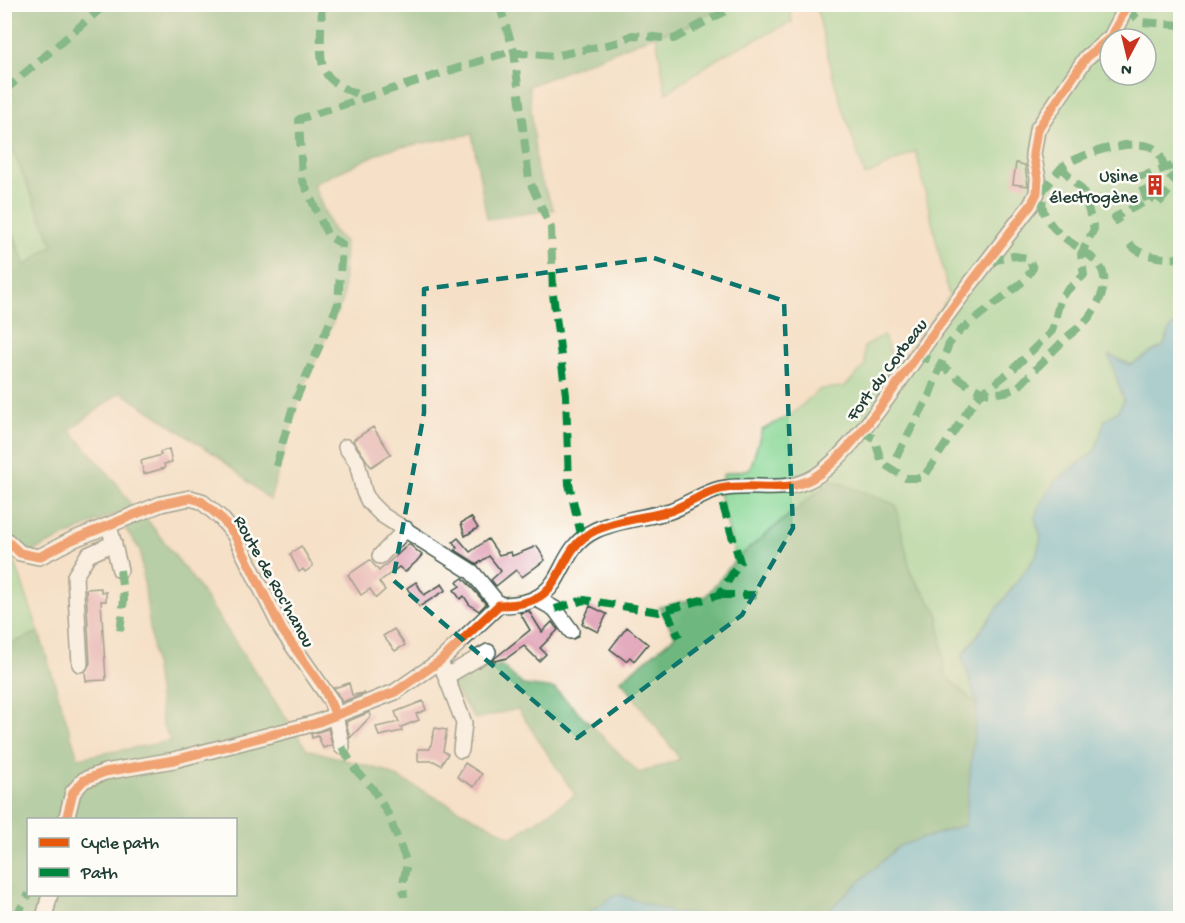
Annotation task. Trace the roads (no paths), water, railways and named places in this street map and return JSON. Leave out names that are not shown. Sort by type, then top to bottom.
[{"type":"street","name":"Fort du Corbeau","points":[[537,599],[555,583],[582,538],[596,530],[624,520],[671,510],[718,489],[787,488],[811,480],[829,467],[866,425],[1031,205],[1037,193],[1038,178],[1033,154],[1036,130],[1086,58],[1111,37],[1128,4]]},
{"type":"street","points":[[346,447],[357,462],[364,492],[369,502],[382,515],[440,554],[472,572],[499,605]]},
{"type":"street","name":"Route de Roc'hanou","points":[[4,538],[20,553],[29,556],[48,554],[108,525],[178,500],[190,498],[210,508],[234,534],[282,630],[324,689],[336,715],[342,747]]},
{"type":"street","points":[[108,525],[120,570]]},
{"type":"street","points":[[380,556],[406,529]]},
{"type":"street","points":[[80,664],[75,576],[88,555],[114,543]]},
{"type":"street","points":[[66,818],[73,792],[84,780],[105,772],[174,760],[316,723],[395,693],[440,661],[499,605],[519,605],[537,599],[555,609],[571,631]]},
{"type":"street","points":[[447,676],[488,652]]},
{"type":"street","points":[[440,661],[464,723],[461,750]]},
{"type":"street","points":[[44,918],[50,896]]},
{"type":"water","points":[[1180,320],[1180,918],[820,918],[899,846],[965,825],[977,705],[962,656],[1036,556],[1041,538],[1035,517],[1039,506],[1056,480],[1095,451],[1105,420],[1118,411],[1124,401],[1109,355],[1130,365],[1163,347],[1171,327]]},
{"type":"water","points":[[617,894],[675,913],[789,918],[584,918],[586,914]]},
{"type":"place","name":"Usine électrogène","points":[[1155,185]]}]
